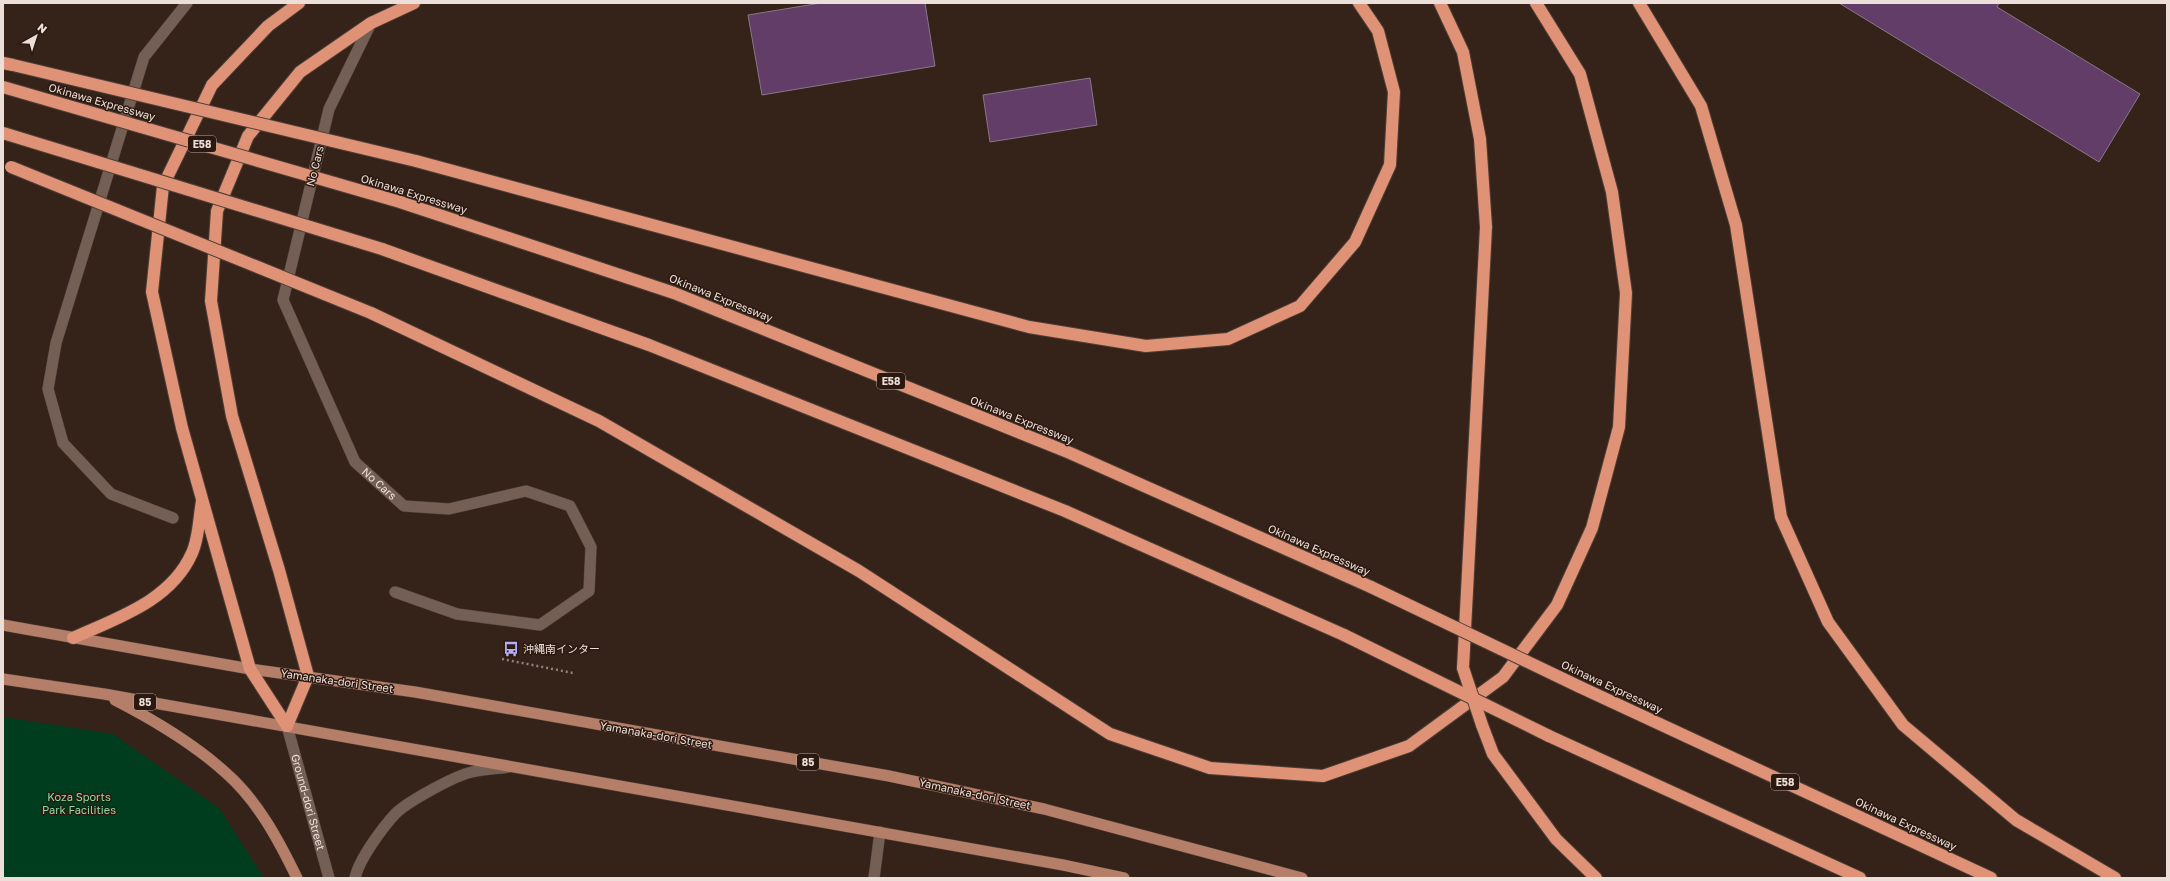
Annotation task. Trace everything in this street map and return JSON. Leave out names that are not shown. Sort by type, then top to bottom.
[{"type":"highway","points":[[287,726],[250,669],[182,428],[152,292],[162,186],[212,85],[268,26],[299,3]]},
{"type":"highway","points":[[287,726],[308,676],[279,570],[232,416],[211,301],[217,211],[248,136],[300,72],[370,23],[414,3]]},
{"type":"highway","points":[[3,63],[416,162],[1029,327],[1146,346],[1228,339],[1300,306],[1355,242],[1390,165],[1394,92],[1378,31],[1359,3]]},
{"type":"highway","points":[[1440,3],[1463,52],[1480,139],[1486,227],[1463,668],[1493,754],[1556,839],[1596,878]]},
{"type":"highway","points":[[3,165],[371,313],[599,421],[859,571],[1110,734],[1210,768],[1323,776],[1409,746],[1503,677],[1557,605],[1592,528],[1619,427],[1626,292],[1612,192],[1580,74],[1536,3]]},
{"type":"highway","points":[[1639,3],[1701,106],[1736,225],[1781,517],[1828,622],[1903,725],[2016,820],[2115,878]]},
{"type":"highway","name":"Okinawa Expressway","points":[[3,87],[400,202],[674,293],[1070,453],[1371,587],[1580,687],[1991,878]]},
{"type":"highway","points":[[3,133],[382,249],[648,345],[1065,511],[1344,635],[1550,736],[1860,878]]},
{"type":"highway","points":[[73,638],[147,604],[176,579],[192,552],[203,499]]},
{"type":"main road","name":"Yamanaka-dori Street","points":[[3,625],[250,669],[415,692],[889,776],[1044,809],[1302,878]]},
{"type":"main road","name":"85","points":[[3,679],[104,694],[287,726],[1063,865],[1124,878]]},
{"type":"main road","points":[[104,694],[155,721],[227,773],[249,798],[266,821],[297,878]]},
{"type":"street","points":[[173,518],[111,494],[62,443],[48,389],[56,343],[144,57],[187,3]]},
{"type":"street","name":"No Cars","points":[[370,23],[330,110],[283,300],[355,462],[404,506],[449,509],[526,491],[570,506],[591,547],[588,591],[540,625],[457,614],[395,592]]},
{"type":"street","name":"Ground-dori Street","points":[[287,726],[329,878]]},
{"type":"street","points":[[356,878],[357,871],[372,844],[397,813],[437,788],[471,772],[515,767]]},
{"type":"street","points":[[874,878],[880,832]]},
{"type":"path","points":[[502,659],[573,673]]},
{"type":"green space","name":"Koza Sports Park Facilities","points":[[3,717],[113,734],[219,808],[264,878],[3,878]]},
{"type":"building","points":[[821,3],[925,3],[935,66],[762,95],[748,15]]},
{"type":"building","points":[[1839,3],[1999,3],[1997,7],[2140,94],[2099,162]]},
{"type":"building","points":[[1090,78],[1097,125],[990,142],[983,95]]},
{"type":"place","name":"沖縄南インター","points":[[511,649]]}]
